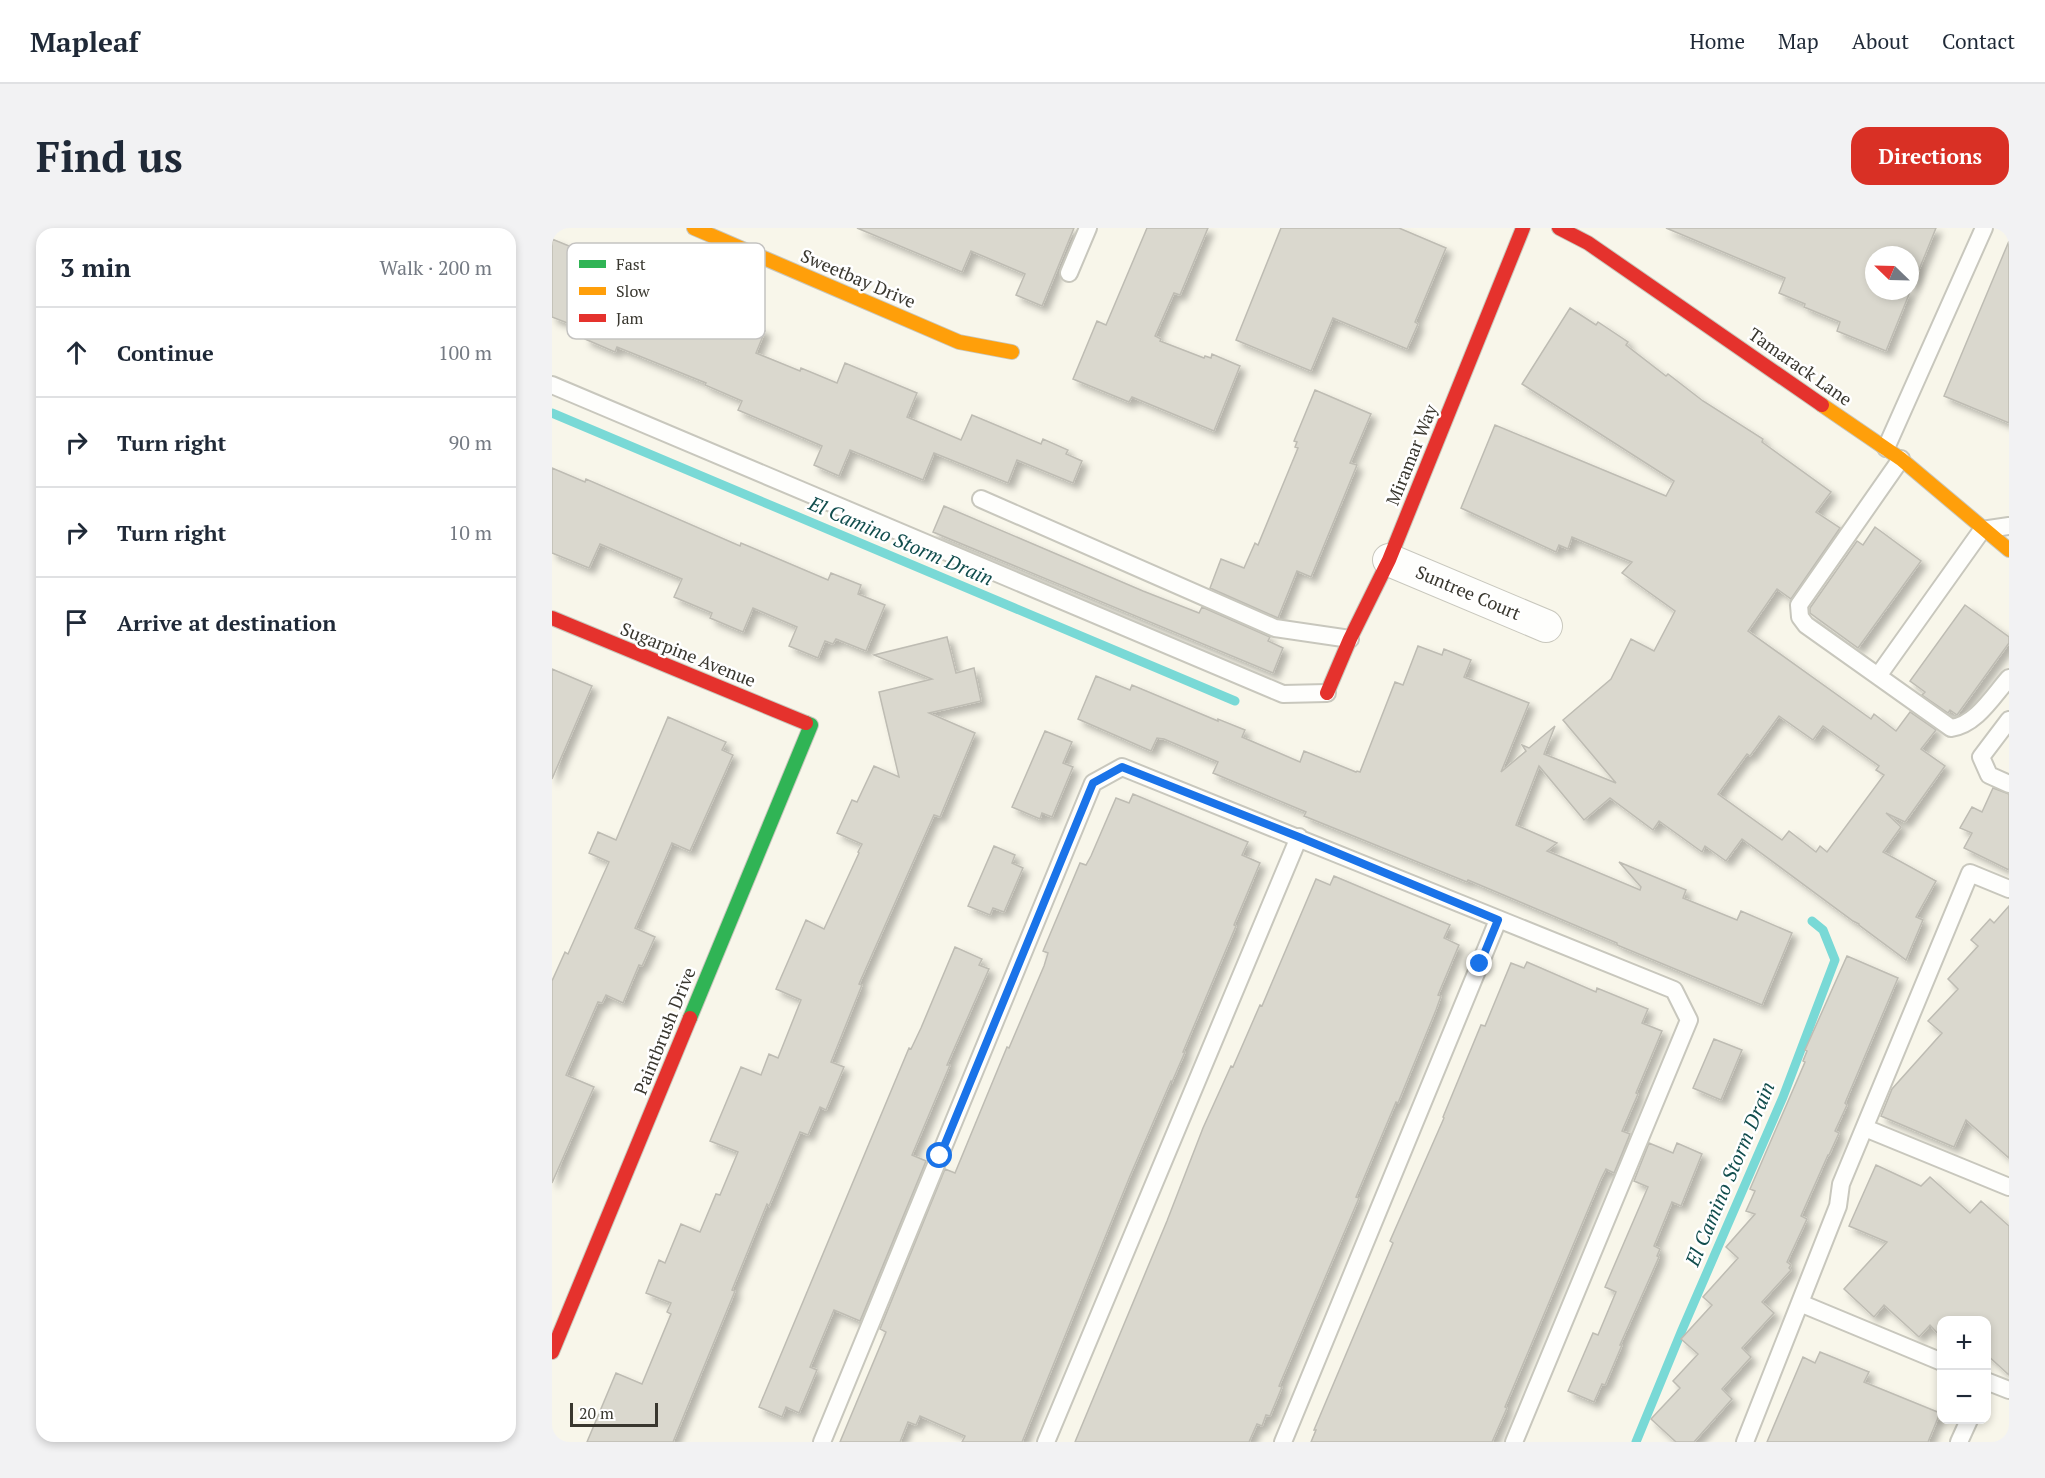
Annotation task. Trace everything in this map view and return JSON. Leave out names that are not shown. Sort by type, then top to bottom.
[{"type":"street","name":"Sweetbay Drive","points":[[694,228],[729,243]]},
{"type":"street","name":"Miramar Way","points":[[1328,693],[1350,639],[1389,560],[1523,228]]},
{"type":"street","name":"Tamarack Lane","points":[[1560,228],[1588,243],[1886,448],[1982,530],[2009,550]]},
{"type":"street","name":"Sweetbay Drive","points":[[765,259],[959,342],[1012,352]]},
{"type":"street","name":"Suntree Court","points":[[1389,560],[1546,626]]},
{"type":"street","name":"Sugarpine Avenue","points":[[552,618],[811,725]]},
{"type":"street","name":"Paintbrush Drive","points":[[552,1352],[811,725]]},
{"type":"lane","points":[[1069,273],[1088,228]]},
{"type":"lane","points":[[1886,448],[1984,228]]},
{"type":"lane","points":[[552,385],[1283,693],[1328,693]]},
{"type":"lane","points":[[1901,459],[1799,605],[1800,617],[1806,625],[1951,728],[1960,727],[1973,719],[2009,678]]},
{"type":"lane","points":[[981,499],[1275,628],[1350,639]]},
{"type":"lane","points":[[1878,676],[1982,530],[2009,526]]},
{"type":"lane","points":[[2009,720],[1981,758],[1989,775],[2009,784]]},
{"type":"lane","points":[[822,1442],[1093,783],[1122,767],[1674,990],[1689,1020],[1514,1442]]},
{"type":"lane","points":[[1046,1442],[1299,837]]},
{"type":"lane","points":[[1745,1442],[1838,1206],[1841,1184],[1970,873],[2009,889]]},
{"type":"lane","points":[[1283,1442],[1498,920]]},
{"type":"lane","points":[[1865,1128],[2009,1187]]},
{"type":"lane","points":[[1800,1303],[1937,1360]]},
{"type":"lane","points":[[1991,1383],[2009,1390]]},
{"type":"lane","points":[[1959,1442],[1966,1424]]},
{"type":"building","points":[[857,228],[1074,228],[1042,306],[1016,295],[1025,274],[971,251],[962,272]]},
{"type":"building","points":[[1147,228],[1208,228],[1180,295],[1174,293],[1155,336],[1161,339],[1160,341],[1204,358],[1205,356],[1211,358],[1212,354],[1240,366],[1214,431],[1132,397],[1129,402],[1073,379],[1097,321],[1106,325]]},
{"type":"building","points":[[1281,228],[1399,228],[1446,248],[1415,322],[1418,324],[1407,349],[1333,318],[1311,371],[1236,340]]},
{"type":"building","points":[[1666,228],[1936,228],[1919,270],[1919,246],[1865,246],[1865,300],[1907,300],[1886,351],[1837,331],[1840,322],[1804,307],[1805,304],[1779,293],[1785,278]]},
{"type":"building","points":[[552,239],[567,245],[567,323],[552,317]]},
{"type":"building","points":[[2009,241],[2009,423],[1944,396]]},
{"type":"building","points":[[1570,308],[1596,325],[1598,322],[1628,342],[1626,345],[1666,376],[1668,374],[1703,401],[1763,439],[1762,442],[1831,492],[1816,512],[1840,528],[1791,599],[1777,589],[1748,631],[1871,719],[1874,714],[1896,731],[1910,712],[1936,730],[1921,749],[1945,766],[1905,822],[1886,813],[1901,827],[1883,852],[1936,881],[1916,917],[1923,920],[1906,960],[1742,839],[1726,861],[1705,846],[1702,852],[1659,821],[1653,830],[1610,798],[1584,820],[1539,766],[1516,825],[1557,843],[1547,851],[1640,890],[1641,887],[1619,862],[1686,890],[1683,898],[1737,920],[1741,911],[1792,933],[1762,1005],[1468,880],[1467,882],[1304,816],[1306,812],[1213,773],[1218,762],[1164,739],[1157,738],[1151,751],[1078,719],[1096,676],[1130,690],[1132,685],[1245,730],[1242,737],[1300,762],[1304,751],[1360,772],[1395,682],[1403,685],[1418,646],[1442,655],[1444,649],[1471,660],[1464,677],[1529,703],[1501,772],[1526,751],[1522,745],[1529,748],[1555,726],[1544,754],[1616,783],[1563,720],[1611,679],[1631,639],[1654,651],[1675,611],[1622,573],[1632,562],[1572,537],[1568,549],[1559,545],[1556,552],[1461,508],[1495,425],[1666,496],[1674,481],[1522,384]],"holes":[[[1779,716],[1813,740],[1823,726],[1879,766],[1876,770],[1884,775],[1827,852],[1820,846],[1816,852],[1789,831],[1782,840],[1718,794]]]},
{"type":"building","points":[[585,339],[762,339],[756,353],[800,371],[801,368],[837,383],[845,363],[917,393],[907,417],[961,440],[972,415],[1041,444],[1043,439],[1068,450],[1066,454],[1082,461],[1073,483],[1017,460],[1008,483],[934,453],[923,480],[850,450],[839,476],[814,465],[822,446],[738,410],[742,401],[705,385],[706,383],[617,347],[615,352]]},
{"type":"building","points":[[1315,390],[1371,414],[1350,463],[1357,465],[1311,577],[1297,571],[1278,618],[1210,588],[1221,559],[1244,568],[1255,543],[1258,545],[1298,448],[1295,447],[1297,442],[1294,441]]},
{"type":"building","points":[[552,468],[585,482],[586,479],[740,546],[741,543],[828,580],[831,573],[861,585],[858,594],[885,605],[866,651],[836,639],[833,644],[825,641],[818,658],[789,646],[797,627],[753,608],[743,632],[710,618],[712,613],[674,597],[682,579],[600,544],[589,568],[552,553]]},
{"type":"building","points":[[944,506],[1143,591],[1199,613],[1202,607],[1270,637],[1268,641],[1283,648],[1273,673],[933,532]]},
{"type":"building","points":[[1875,527],[1921,561],[1858,648],[1810,613],[1810,608],[1857,541],[1863,545]]},
{"type":"building","points":[[1965,605],[2009,637],[2009,643],[1957,715],[1950,710],[1948,713],[1922,695],[1925,692],[1910,681]]},
{"type":"building","points":[[947,637],[956,673],[974,668],[981,701],[929,713],[975,733],[940,817],[934,815],[859,984],[862,985],[831,1062],[844,1067],[826,1110],[820,1107],[808,1135],[800,1132],[769,1206],[767,1204],[732,1290],[735,1291],[673,1442],[587,1442],[616,1373],[642,1384],[671,1314],[667,1312],[671,1303],[646,1293],[659,1260],[665,1263],[681,1224],[700,1232],[716,1194],[720,1195],[738,1152],[710,1141],[741,1067],[761,1075],[769,1054],[778,1058],[801,1000],[776,989],[806,920],[824,929],[862,844],[837,833],[852,800],[857,802],[874,766],[899,777],[879,692],[932,679],[874,655]]},
{"type":"building","points":[[552,669],[592,686],[552,779]]},
{"type":"building","points":[[668,717],[726,742],[722,750],[733,755],[690,851],[672,843],[635,928],[655,937],[642,966],[639,965],[623,1003],[606,995],[602,1003],[598,1002],[566,1075],[594,1087],[552,1183],[552,981],[565,952],[568,954],[609,862],[589,853],[598,832],[616,840]]},
{"type":"building","points":[[1045,731],[1072,742],[1063,763],[1073,767],[1052,817],[1042,813],[1040,819],[1012,807]]},
{"type":"building","points":[[1993,788],[2009,794],[2009,870],[1964,848],[1972,833],[1960,828],[1972,807],[1982,812]]},
{"type":"building","points":[[1133,794],[1248,842],[1242,855],[1260,863],[1183,1052],[1185,1052],[1130,1176],[1022,1442],[962,1442],[965,1436],[920,1416],[916,1425],[908,1422],[900,1442],[840,1442],[886,1332],[880,1329],[945,1169],[955,1173],[1007,1047],[1009,1048],[1044,966],[1048,953],[1043,951],[1080,863],[1086,865],[1091,856],[1116,798],[1129,803]]},
{"type":"building","points":[[994,846],[1015,855],[1012,863],[1023,868],[1004,912],[993,908],[990,915],[968,906]]},
{"type":"building","points":[[1334,876],[1450,925],[1444,938],[1459,945],[1438,995],[1441,996],[1436,1010],[1356,1197],[1359,1198],[1279,1386],[1282,1387],[1270,1416],[1266,1415],[1262,1426],[1257,1424],[1249,1442],[1075,1442],[1203,1128],[1260,1005],[1262,1006],[1316,879],[1330,885]]},
{"type":"building","points":[[2009,906],[2009,1158],[1966,1120],[1954,1147],[1881,1116],[1892,1089],[1942,1033],[1928,1021],[1958,989],[1948,979],[1978,946],[1971,940],[1990,919],[1994,923]]},
{"type":"building","points":[[955,947],[982,959],[979,965],[989,969],[947,1065],[950,1065],[912,1155],[926,1161],[860,1321],[834,1310],[810,1367],[817,1370],[799,1413],[786,1407],[782,1417],[759,1407],[909,1048],[911,1049],[921,1028]]},
{"type":"building","points":[[1847,956],[1898,978],[1845,1103],[1847,1105],[1835,1131],[1839,1133],[1801,1216],[1807,1219],[1787,1262],[1791,1265],[1789,1268],[1791,1270],[1762,1302],[1774,1313],[1742,1348],[1751,1357],[1722,1389],[1732,1399],[1694,1442],[1676,1442],[1651,1419],[1680,1388],[1673,1381],[1698,1354],[1681,1339],[1712,1305],[1703,1297],[1738,1258],[1726,1247],[1755,1214],[1746,1211],[1755,1191],[1750,1189],[1805,1062],[1803,1061],[1807,1051],[1805,1050]]},
{"type":"building","points":[[1527,962],[1596,992],[1597,988],[1648,1009],[1642,1023],[1662,1031],[1622,1131],[1630,1134],[1614,1173],[1606,1169],[1601,1179],[1492,1442],[1311,1442],[1393,1243],[1390,1241],[1444,1118],[1481,1025],[1485,1026],[1511,963],[1524,968]]},
{"type":"building","points":[[1714,1039],[1742,1050],[1721,1100],[1693,1088]]},
{"type":"building","points":[[1649,1143],[1673,1153],[1677,1143],[1702,1154],[1681,1206],[1672,1202],[1654,1246],[1660,1249],[1657,1256],[1659,1257],[1605,1385],[1602,1384],[1594,1402],[1568,1391],[1593,1333],[1598,1335],[1616,1292],[1605,1287],[1648,1187],[1634,1181]]},
{"type":"building","points":[[1876,1165],[1921,1186],[1930,1177],[1970,1213],[1981,1201],[2009,1226],[2009,1375],[1991,1359],[1991,1316],[1937,1316],[1937,1333],[1930,1325],[1919,1337],[1884,1305],[1874,1317],[1844,1289],[1887,1242],[1849,1226]]},
{"type":"building","points":[[1820,1352],[1869,1372],[1864,1382],[1937,1412],[1937,1420],[1928,1442],[1767,1442],[1803,1357],[1815,1363]]},
{"type":"waterway","name":"El Camino Storm Drain","points":[[552,413],[1235,701]]},
{"type":"waterway","name":"El Camino Storm Drain","points":[[1636,1442],[1783,1097],[1835,960],[1823,930],[1812,921]]},
{"type":"traffic: fast","points":[[690,1018],[811,725],[806,723]]},
{"type":"traffic: slow","points":[[694,228],[729,243]]},
{"type":"traffic: slow","points":[[765,259],[959,342],[1012,352]]},
{"type":"traffic: slow","points":[[1822,405],[1901,459],[2009,550]]},
{"type":"traffic: jam","points":[[1327,693],[1350,639],[1389,560],[1523,228]]},
{"type":"traffic: jam","points":[[1559,228],[1588,243],[1822,405]]},
{"type":"traffic: jam","points":[[552,618],[806,723]]},
{"type":"traffic: jam","points":[[552,1352],[690,1018]]},
{"type":"route","points":[[940,1156],[1093,783],[1122,767],[1299,837],[1498,920],[1480,964]]}]
